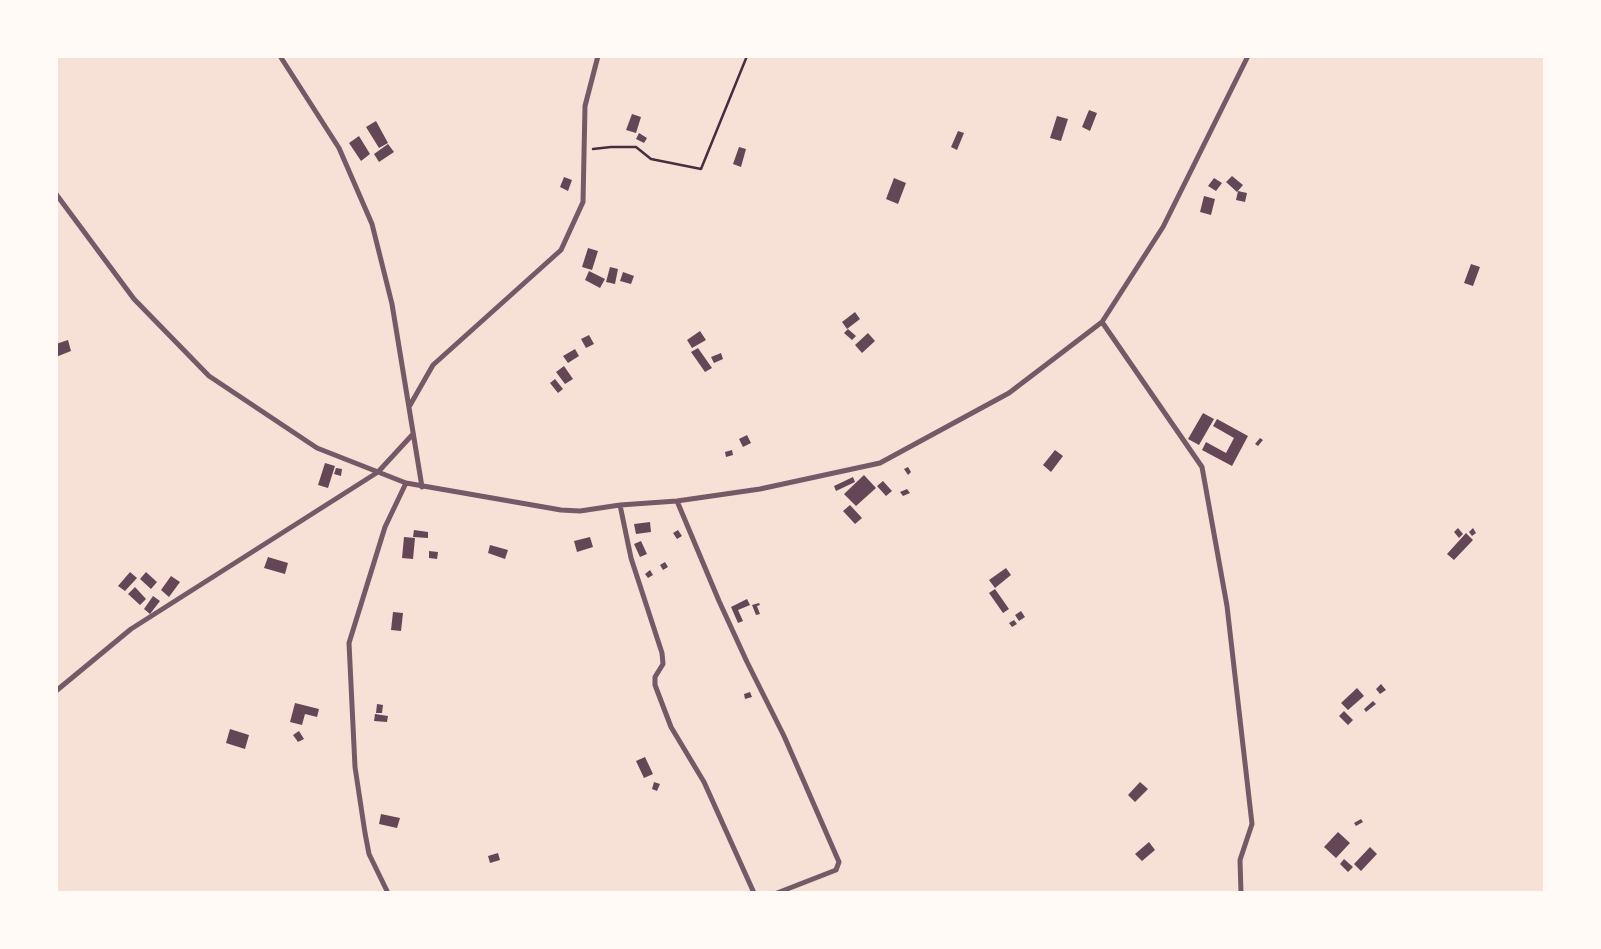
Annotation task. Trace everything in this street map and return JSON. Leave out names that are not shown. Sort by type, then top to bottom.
[{"type":"street","points":[[280,56],[339,148],[372,224],[392,304],[422,487]]},
{"type":"street","points":[[409,407],[433,365],[561,250],[582,202],[585,106],[598,56]]},
{"type":"street","points":[[56,194],[134,300],[209,376],[317,448],[406,483],[568,511],[677,501],[760,489],[880,463],[1010,392],[1102,322],[1162,227],[1248,56]]},
{"type":"street","points":[[1102,322],[1202,467],[1227,606],[1252,824],[1240,860],[1241,893]]},
{"type":"street","points":[[56,691],[131,629],[378,472],[413,434]]},
{"type":"street","points":[[388,893],[368,854],[355,767],[349,643],[385,527],[406,483]]},
{"type":"street","points":[[677,501],[746,662],[784,736],[839,862],[836,870],[777,893]]},
{"type":"street","points":[[620,506],[631,558],[662,653],[662,664],[655,676],[655,686],[671,727],[704,782],[754,893]]},
{"type":"path","points":[[584,150],[636,147],[651,158],[702,169],[747,56]]},
{"type":"building","points":[[1089,110],[1097,113],[1090,131],[1082,127]]},
{"type":"building","points":[[632,114],[641,117],[636,133],[626,130]]},
{"type":"building","points":[[1057,116],[1068,119],[1061,141],[1050,138]]},
{"type":"building","points":[[376,121],[388,143],[379,148],[366,127]]},
{"type":"building","points":[[958,131],[964,133],[957,150],[951,147]]},
{"type":"building","points":[[639,133],[647,138],[644,143],[636,139]]},
{"type":"building","points":[[359,136],[370,154],[361,161],[349,143]]},
{"type":"building","points":[[388,144],[394,152],[379,162],[374,154]]},
{"type":"building","points":[[739,147],[746,149],[741,167],[733,164]]},
{"type":"building","points":[[1232,176],[1243,185],[1237,192],[1226,182]]},
{"type":"building","points":[[564,177],[572,180],[568,191],[560,187]]},
{"type":"building","points":[[894,178],[906,183],[898,204],[886,199]]},
{"type":"building","points":[[1214,178],[1222,183],[1216,191],[1208,186]]},
{"type":"building","points":[[1238,191],[1247,193],[1245,202],[1236,200]]},
{"type":"building","points":[[1204,196],[1215,199],[1211,215],[1200,212]]},
{"type":"building","points":[[588,248],[598,251],[592,270],[582,267]]},
{"type":"building","points":[[1471,264],[1480,267],[1473,286],[1464,283]]},
{"type":"building","points":[[610,267],[618,269],[615,284],[606,282]]},
{"type":"building","points":[[589,271],[605,279],[600,288],[585,280]]},
{"type":"building","points":[[623,272],[634,276],[631,284],[620,281]]},
{"type":"building","points":[[855,312],[860,319],[847,329],[842,322]]},
{"type":"building","points":[[848,329],[856,336],[852,340],[844,333]]},
{"type":"building","points":[[700,331],[706,340],[692,348],[687,340]]},
{"type":"building","points":[[868,333],[875,341],[862,353],[855,345]]},
{"type":"building","points":[[589,335],[594,344],[586,348],[581,339]]},
{"type":"building","points":[[68,340],[71,351],[56,357],[56,344]]},
{"type":"building","points":[[698,348],[712,368],[705,372],[691,352]]},
{"type":"building","points":[[575,349],[579,356],[568,363],[563,356]]},
{"type":"building","points":[[721,353],[723,359],[714,363],[711,357]]},
{"type":"building","points":[[564,366],[573,379],[565,384],[556,372]]},
{"type":"building","points":[[555,379],[563,389],[558,393],[550,383]]},
{"type":"building","points":[[1203,413],[1214,419],[1199,445],[1188,439]]},
{"type":"building","points":[[1217,419],[1248,436],[1232,466],[1202,450],[1206,442],[1226,453],[1234,438],[1213,426]]},
{"type":"building","points":[[747,435],[751,443],[743,447],[739,439]]},
{"type":"building","points":[[1260,438],[1263,440],[1258,446],[1255,444]]},
{"type":"building","points":[[732,450],[733,455],[726,457],[725,452]]},
{"type":"building","points":[[1055,450],[1063,456],[1051,472],[1043,465]]},
{"type":"building","points":[[325,463],[335,466],[328,488],[318,485]]},
{"type":"building","points":[[908,467],[911,472],[908,475],[904,469]]},
{"type":"building","points":[[336,468],[342,469],[341,476],[334,474]]},
{"type":"building","points":[[864,475],[876,488],[856,506],[844,494]]},
{"type":"building","points":[[853,477],[855,482],[836,491],[834,486]]},
{"type":"building","points":[[883,481],[892,491],[886,496],[877,486]]},
{"type":"building","points":[[907,489],[910,493],[903,496],[900,492]]},
{"type":"building","points":[[850,505],[862,518],[855,524],[843,511]]},
{"type":"building","points":[[650,522],[651,532],[636,534],[634,524]]},
{"type":"building","points":[[1458,528],[1463,534],[1459,538],[1454,532]]},
{"type":"building","points":[[1473,528],[1476,533],[1472,536],[1469,532]]},
{"type":"building","points":[[414,530],[428,532],[428,538],[413,537]]},
{"type":"building","points":[[678,530],[682,536],[677,539],[673,533]]},
{"type":"building","points":[[1466,533],[1473,540],[1454,560],[1447,554]]},
{"type":"building","points":[[404,537],[415,538],[413,559],[402,558]]},
{"type":"building","points":[[590,537],[593,547],[577,552],[574,541]]},
{"type":"building","points":[[641,541],[647,554],[640,557],[634,544]]},
{"type":"building","points":[[490,545],[508,550],[505,559],[488,553]]},
{"type":"building","points":[[429,551],[438,552],[437,559],[429,558]]},
{"type":"building","points":[[268,557],[288,563],[285,574],[264,568]]},
{"type":"building","points":[[665,562],[668,567],[663,570],[660,565]]},
{"type":"building","points":[[1006,568],[1011,575],[995,588],[989,580]]},
{"type":"building","points":[[650,570],[653,575],[648,578],[645,574]]},
{"type":"building","points":[[130,572],[137,578],[125,591],[118,586]]},
{"type":"building","points":[[146,572],[157,582],[151,589],[140,579]]},
{"type":"building","points":[[171,576],[180,582],[169,597],[161,590]]},
{"type":"building","points":[[135,587],[146,599],[140,605],[128,594]]},
{"type":"building","points":[[995,589],[1009,609],[1003,613],[989,593]]},
{"type":"building","points":[[153,596],[160,601],[150,614],[144,609]]},
{"type":"building","points":[[747,599],[750,605],[738,610],[743,621],[738,623],[731,607]]},
{"type":"building","points":[[759,603],[760,605],[757,606],[760,614],[756,615],[752,605]]},
{"type":"building","points":[[1021,611],[1025,617],[1019,621],[1015,615]]},
{"type":"building","points":[[393,612],[403,613],[401,631],[391,630]]},
{"type":"building","points":[[1014,620],[1017,624],[1012,627],[1009,623]]},
{"type":"building","points":[[1381,684],[1386,690],[1380,694],[1376,689]]},
{"type":"building","points":[[1357,688],[1364,696],[1348,710],[1341,703]]},
{"type":"building","points":[[750,692],[752,697],[745,699],[744,694]]},
{"type":"building","points":[[1373,701],[1376,704],[1366,712],[1364,709]]},
{"type":"building","points":[[295,703],[319,709],[317,717],[305,714],[302,725],[290,722]]},
{"type":"building","points":[[377,704],[383,705],[382,713],[376,713]]},
{"type":"building","points":[[1344,711],[1353,720],[1348,725],[1339,716]]},
{"type":"building","points":[[375,714],[388,716],[387,722],[374,721]]},
{"type":"building","points":[[230,729],[249,735],[245,749],[226,743]]},
{"type":"building","points":[[299,731],[304,739],[298,742],[293,735]]},
{"type":"building","points":[[645,757],[653,774],[644,778],[636,761]]},
{"type":"building","points":[[654,782],[660,784],[657,791],[652,789]]},
{"type":"building","points":[[1140,782],[1148,789],[1135,802],[1128,795]]},
{"type":"building","points":[[381,814],[400,818],[397,828],[379,824]]},
{"type":"building","points":[[1361,819],[1363,822],[1356,826],[1354,823]]},
{"type":"building","points":[[1338,832],[1350,843],[1336,858],[1324,847]]},
{"type":"building","points":[[1149,842],[1155,850],[1142,861],[1135,854]]},
{"type":"building","points":[[1370,847],[1377,854],[1361,871],[1354,864]]},
{"type":"building","points":[[498,853],[500,860],[490,863],[488,856]]},
{"type":"building","points":[[1344,859],[1353,867],[1348,872],[1340,864]]}]
